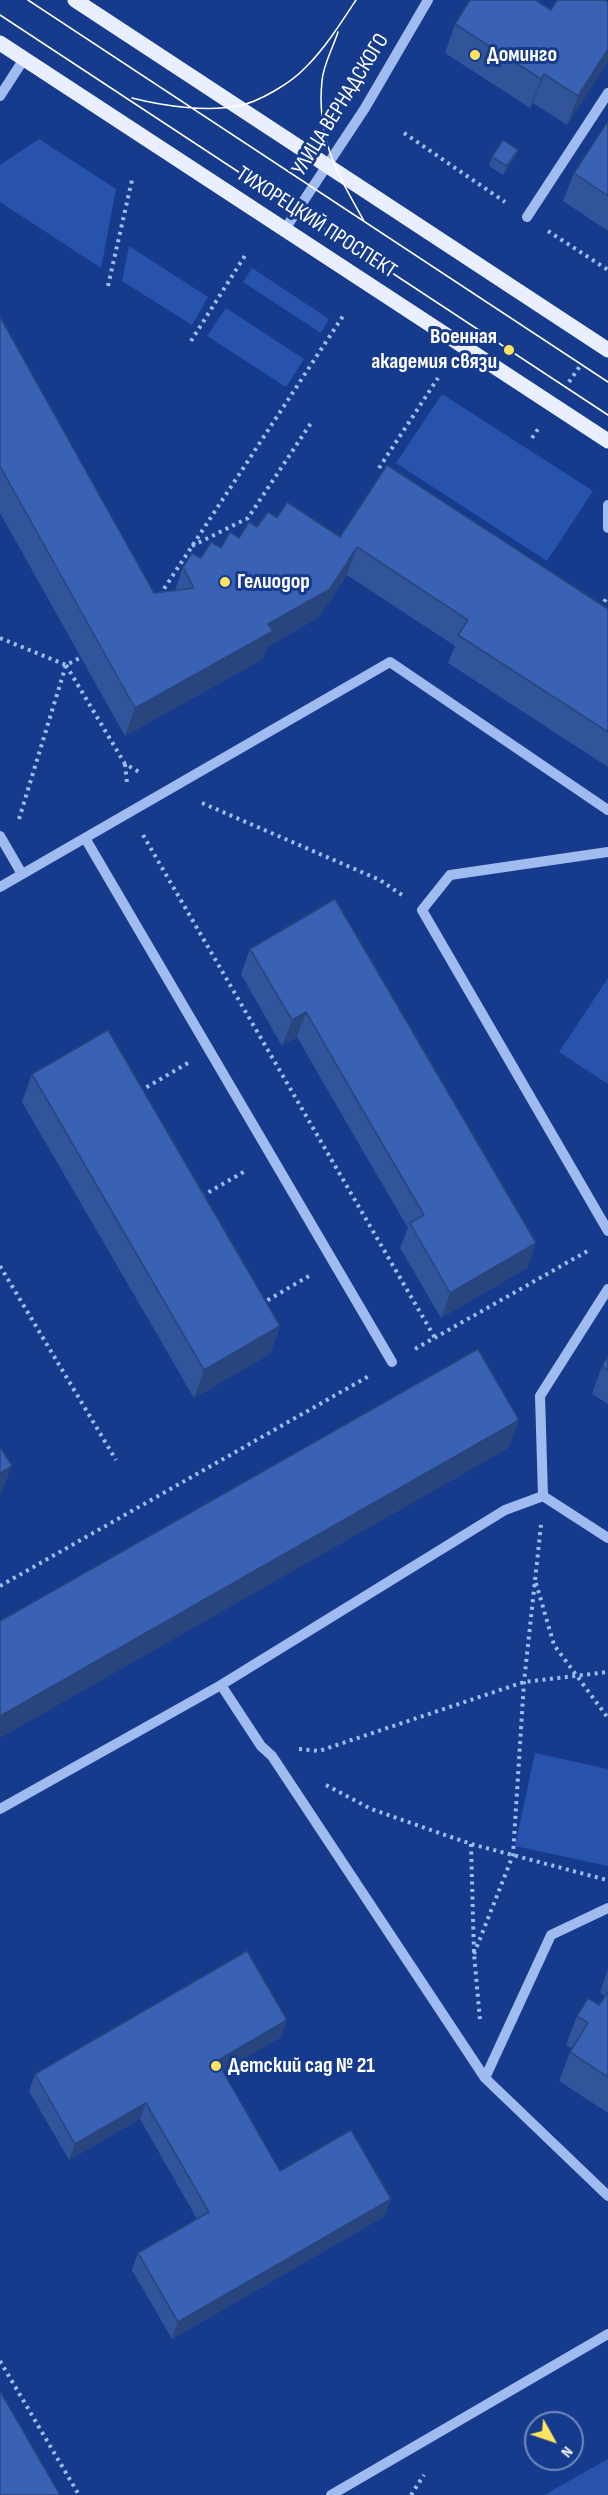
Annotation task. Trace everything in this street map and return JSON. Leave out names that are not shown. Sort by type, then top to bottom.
[{"type":"main road","points":[[75,0],[608,350]]},
{"type":"main road","name":"ТИХОРЕЦКИЙ ПРОСПЕКТ","points":[[0,43],[608,441]]},
{"type":"street","name":"УЛИЦА ВЕРНАДСКОГО","points":[[285,229],[365,108],[428,0]]},
{"type":"street","points":[[0,96],[24,58]]},
{"type":"street","points":[[527,217],[608,93]]},
{"type":"street","points":[[608,505],[608,528]]},
{"type":"street","points":[[0,887],[390,662],[608,810]]},
{"type":"street","points":[[0,836],[22,874]]},
{"type":"street","points":[[85,838],[392,1362]]},
{"type":"street","points":[[608,852],[450,876],[422,910],[608,1231]]},
{"type":"street","points":[[543,1496],[540,1396],[608,1289]]},
{"type":"street","points":[[543,1496],[608,1538]]},
{"type":"street","points":[[0,1809],[221,1685],[505,1510],[543,1496]]},
{"type":"street","points":[[221,1685],[261,1746],[272,1756],[485,2078],[608,2196]]},
{"type":"street","points":[[485,2078],[551,1935],[608,1908]]},
{"type":"street","points":[[331,2495],[608,2334]]},
{"type":"path","points":[[108,286],[132,180]]},
{"type":"path","points":[[191,341],[246,254]]},
{"type":"path","points":[[156,602],[343,316]]},
{"type":"path","points":[[379,468],[438,378]]},
{"type":"path","points":[[191,546],[248,518],[311,423]]},
{"type":"path","points":[[598,612],[608,596]]},
{"type":"path","points":[[0,638],[66,665],[125,764],[130,812],[435,1338]]},
{"type":"path","points":[[9,852],[66,665],[80,658]]},
{"type":"path","points":[[125,764],[169,789],[380,880],[422,910]]},
{"type":"path","points":[[132,1095],[209,1051]]},
{"type":"path","points":[[194,1201],[271,1156]]},
{"type":"path","points":[[0,1586],[598,1245]]},
{"type":"path","points":[[256,1307],[333,1262]]},
{"type":"path","points":[[0,1266],[116,1460]]},
{"type":"path","points":[[474,1954],[513,1855],[524,1682],[543,1496]]},
{"type":"path","points":[[535,1580],[554,1645],[608,1718]]},
{"type":"path","points":[[261,1746],[319,1751],[524,1682],[608,1672]]},
{"type":"path","points":[[321,1782],[371,1809],[471,1844],[608,1880]]},
{"type":"path","points":[[471,1844],[474,1954],[480,2021]]},
{"type":"path","points":[[0,2361],[80,2495]]},
{"type":"shaded area","points":[[39,139],[116,189],[101,268],[0,202],[0,165]]},
{"type":"shaded area","points":[[129,246],[208,297],[192,325],[122,281]]},
{"type":"shaded area","points":[[252,268],[329,319],[321,333],[243,282]]},
{"type":"shaded area","points":[[226,308],[304,359],[286,387],[207,336]]},
{"type":"shaded area","points":[[442,394],[593,491],[547,561],[396,463]]},
{"type":"shaded area","points":[[608,978],[608,1084],[559,1052]]},
{"type":"shaded area","points":[[535,1753],[608,1769],[608,1866],[515,1846]]},
{"type":"shaded area","points":[[608,2459],[608,2495],[544,2495]]},
{"type":"building","points":[[470,0],[535,0],[551,10],[557,0],[604,0],[608,2],[608,49],[578,96],[544,74],[541,79],[455,24]]},
{"type":"building","points":[[608,121],[608,196],[574,173]]},
{"type":"building","points":[[503,140],[518,150],[507,166],[492,157]]},
{"type":"building","points":[[0,317],[154,593],[194,588],[183,567],[192,553],[201,558],[211,542],[221,548],[230,532],[239,538],[249,522],[257,527],[268,512],[277,518],[287,502],[340,537],[387,465],[608,609],[608,732],[458,635],[468,620],[357,547],[330,589],[268,624],[273,631],[135,708],[0,466]]},
{"type":"building","points":[[335,899],[536,1243],[450,1293],[410,1223],[424,1215],[306,1012],[292,1020],[250,949]]},
{"type":"building","points":[[108,1030],[280,1326],[204,1370],[32,1074]]},
{"type":"building","points":[[478,1349],[519,1420],[0,1716],[0,1621]]},
{"type":"building","points":[[608,1356],[608,1370],[602,1366]]},
{"type":"building","points":[[0,1447],[12,1466],[0,1473]]},
{"type":"building","points":[[247,1951],[287,2020],[217,2061],[280,2171],[351,2130],[391,2199],[178,2322],[138,2253],[209,2212],[146,2103],[75,2144],[35,2074]]},
{"type":"building","points":[[608,1992],[608,2077],[570,2052],[588,2023],[577,2016],[588,1998],[599,2005]]},
{"type":"building","points":[[0,2391],[60,2495],[0,2495]]},
{"type":"tram line","points":[[28,0],[608,382]]},
{"type":"tram line","points":[[132,98],[171,106],[226,108],[246,104],[265,96],[300,73],[313,60],[356,0]]},
{"type":"tram line","points":[[0,15],[608,415]]},
{"type":"tram line","points":[[338,32],[323,75],[322,120],[337,171],[364,221]]},
{"type":"place","name":"Доминго","points":[[475,55]]},
{"type":"place","name":"Военная академия связи","points":[[509,350]]},
{"type":"place","name":"Гелиодор","points":[[225,582]]},
{"type":"place","name":"Детский сад № 21","points":[[216,2066]]}]
